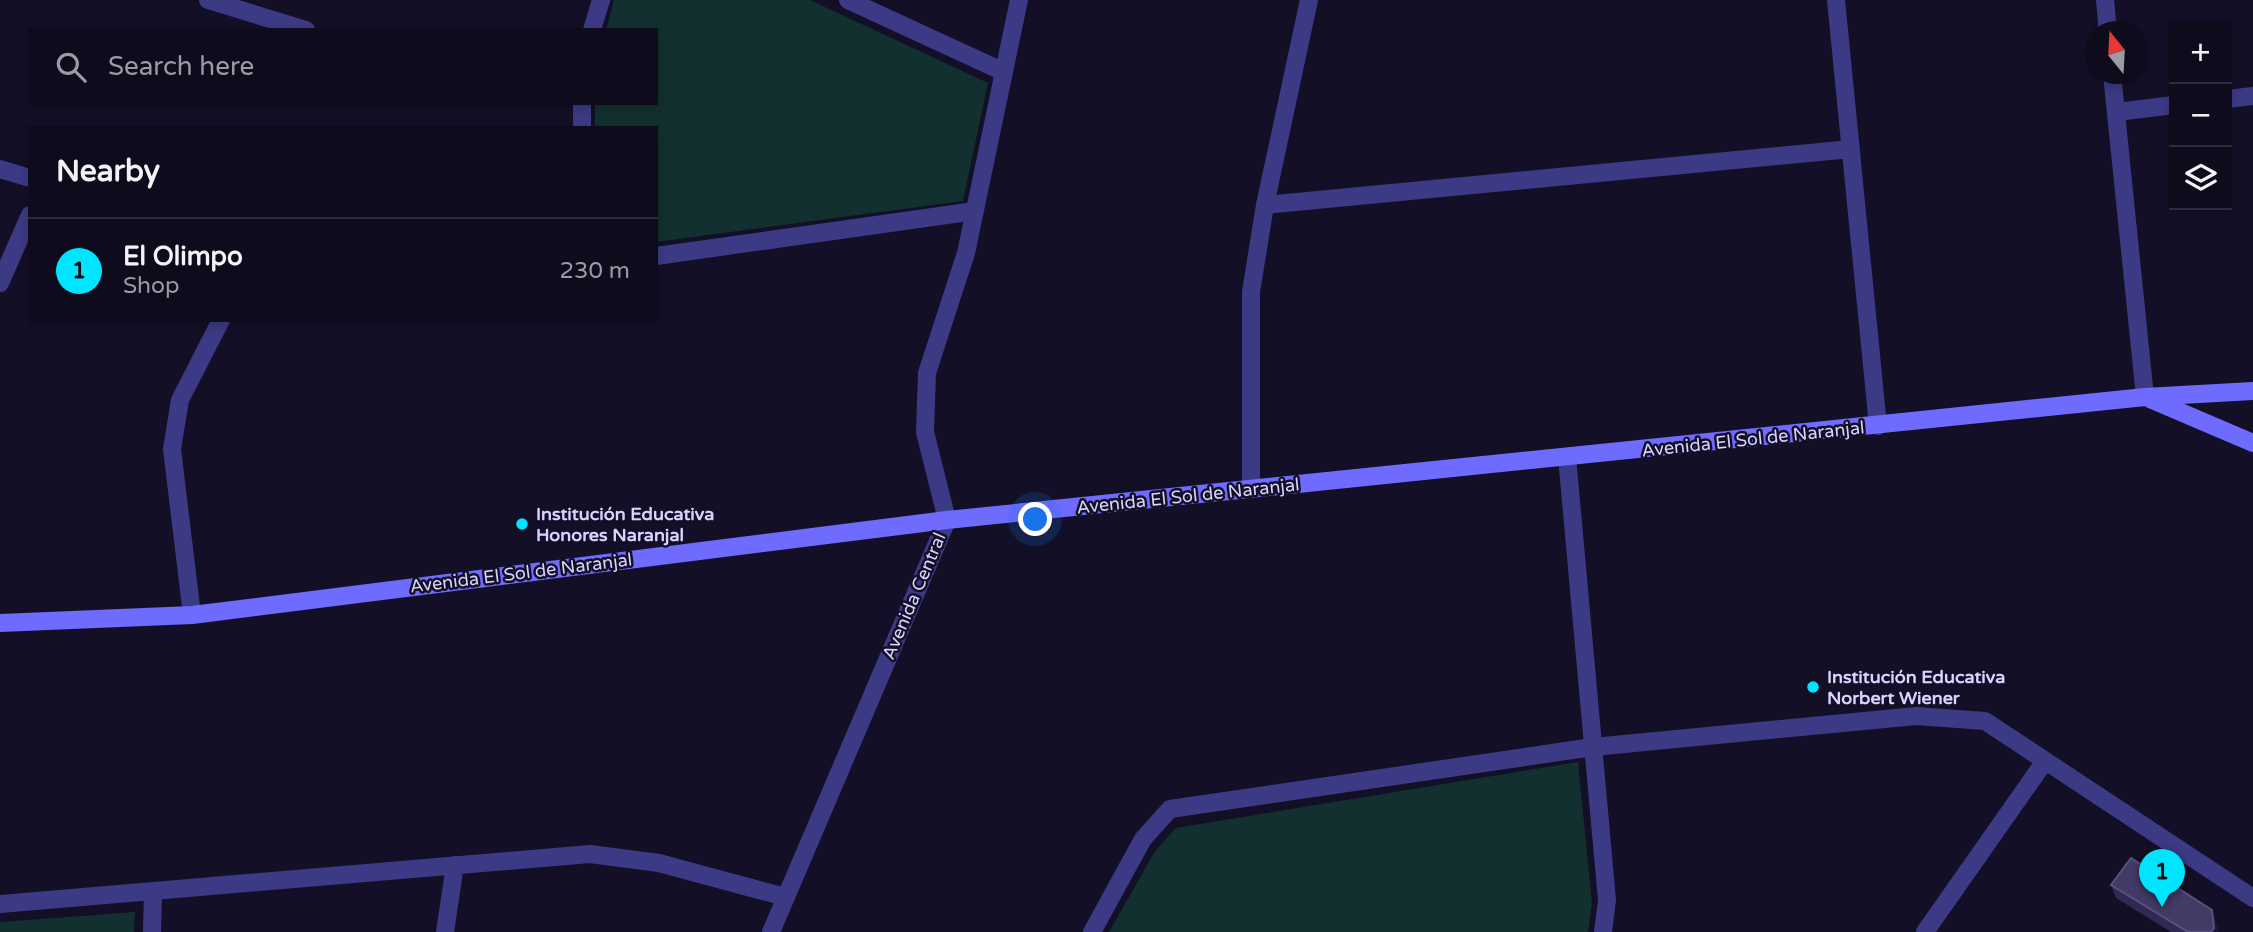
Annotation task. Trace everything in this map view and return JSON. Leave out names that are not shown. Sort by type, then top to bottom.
[{"type":"street","points":[[208,0],[299,28]]},
{"type":"street","points":[[593,28],[601,0]]},
{"type":"street","points":[[848,0],[1004,72]]},
{"type":"street","name":"Avenida Central","points":[[771,932],[947,520],[925,432],[927,373],[966,253],[1020,0]]},
{"type":"street","points":[[1251,489],[1251,292],[1265,205],[1309,0]]},
{"type":"street","points":[[1836,0],[1878,426]]},
{"type":"street","points":[[2105,0],[2107,21]]},
{"type":"street","points":[[2113,84],[2145,397],[2253,443]]},
{"type":"street","points":[[2232,98],[2253,96]]},
{"type":"street","points":[[582,105],[582,126]]},
{"type":"street","points":[[2117,112],[2169,106]]},
{"type":"street","points":[[1265,205],[1850,149]]},
{"type":"street","points":[[0,169],[28,177]]},
{"type":"street","points":[[658,256],[975,211]]},
{"type":"street","points":[[0,283],[28,220]]},
{"type":"street","points":[[192,615],[172,449],[180,400],[220,322]]},
{"type":"street","name":"Avenida El Sol de Naranjal","points":[[0,623],[192,615],[947,520],[2145,397],[2253,391]]},
{"type":"street","points":[[1567,457],[1607,900],[1603,932]]},
{"type":"street","points":[[1091,932],[1143,839],[1170,809],[1593,747],[1916,716],[1985,721],[2253,898]]},
{"type":"street","points":[[1925,932],[2045,761]]},
{"type":"street","points":[[0,904],[590,854],[659,863],[785,897]]},
{"type":"street","points":[[445,932],[455,865]]},
{"type":"street","points":[[152,932],[153,891]]},
{"type":"green space","points":[[614,0],[810,0],[988,83],[963,201],[658,242],[658,126],[595,126],[595,105],[658,105],[658,28],[607,28]]},
{"type":"green space","points":[[1578,762],[1592,903],[1588,932],[1109,932],[1155,851],[1176,828]]},
{"type":"green space","points":[[135,912],[134,932],[0,932],[0,922]]},
{"type":"building","points":[[2131,858],[2212,910],[2214,928],[2211,932],[2188,932],[2111,885]]},
{"type":"place","name":"Institución Educativa Honores Naranjal","points":[[522,524]]},
{"type":"place","name":"Institución Educativa Norbert Wiener","points":[[1813,687]]},
{"type":"place","name":"El Olimpo","points":[[2162,907]]}]
